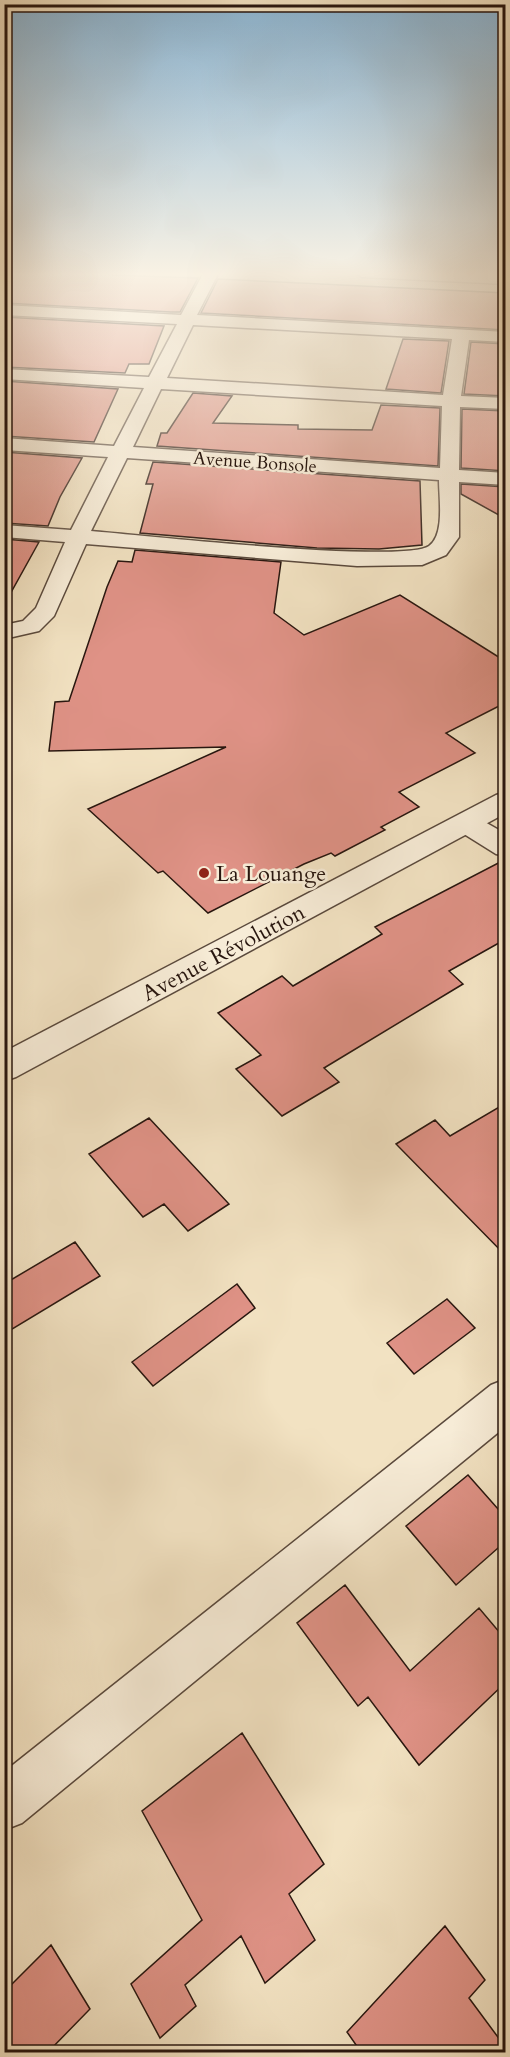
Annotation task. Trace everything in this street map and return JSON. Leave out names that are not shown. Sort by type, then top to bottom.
[{"type":"street","points":[[4,632],[31,626],[46,611],[78,537],[163,368]]},
{"type":"street","points":[[4,531],[357,559],[422,558],[438,550],[448,537],[451,400],[456,368]]},
{"type":"street","points":[[4,374],[506,404]]},
{"type":"street","name":"Avenue Bonsole","points":[[4,444],[506,479]]},
{"type":"street","name":"Avenue Révolution","points":[[4,1068],[506,801]]},
{"type":"street","points":[[466,822],[506,848]]},
{"type":"street","points":[[4,1804],[506,1399]]},
{"type":"building","points":[[24,368],[127,368],[125,373]]},
{"type":"building","points":[[393,368],[445,368],[441,393],[386,389]]},
{"type":"building","points":[[468,368],[506,368],[506,396],[464,394]]},
{"type":"building","points":[[4,381],[118,389],[94,442],[4,436]]},
{"type":"building","points":[[193,393],[232,396],[213,423],[298,425],[298,429],[372,430],[381,405],[440,408],[438,466],[157,446],[161,433],[167,433]]},
{"type":"building","points":[[462,409],[506,411],[506,471],[461,468]]},
{"type":"building","points":[[4,452],[82,458],[60,497],[48,526],[4,523]]},
{"type":"building","points":[[153,462],[420,481],[422,545],[379,549],[317,548],[140,533],[153,484],[146,484]]},
{"type":"building","points":[[461,484],[506,487],[506,519],[461,494]]},
{"type":"building","points":[[4,539],[39,542],[4,605]]},
{"type":"building","points":[[135,550],[281,562],[274,613],[304,635],[400,595],[505,661],[505,703],[446,733],[475,753],[399,792],[419,807],[381,827],[385,830],[335,856],[331,853],[304,864],[208,913],[163,871],[158,873],[88,809],[226,747],[49,751],[55,702],[69,701],[118,561],[132,562]]},
{"type":"building","points":[[506,859],[506,939],[449,971],[463,984],[324,1068],[339,1082],[282,1116],[236,1069],[261,1055],[218,1013],[282,976],[293,986],[382,934],[375,927]]},
{"type":"building","points":[[506,1103],[506,1256],[396,1144],[435,1120],[450,1136]]},
{"type":"building","points":[[149,1118],[229,1204],[188,1231],[164,1204],[143,1217],[89,1154]]},
{"type":"building","points":[[75,1242],[100,1276],[4,1334],[4,1284]]},
{"type":"building","points":[[237,1284],[255,1308],[153,1386],[132,1362]]},
{"type":"building","points":[[447,1299],[475,1328],[414,1374],[387,1343]]},
{"type":"building","points":[[468,1475],[506,1518],[506,1541],[456,1585],[406,1526]]},
{"type":"building","points":[[345,1585],[410,1671],[479,1608],[506,1640],[506,1682],[419,1765],[368,1697],[358,1706],[297,1623]]},
{"type":"building","points":[[242,1733],[324,1864],[289,1894],[315,1940],[265,1983],[241,1936],[185,1985],[196,2006],[160,2038],[131,1984],[202,1920],[142,1811]]},
{"type":"building","points":[[445,1926],[485,1980],[469,1998],[506,2048],[506,2052],[361,2052],[347,2032]]},
{"type":"building","points":[[51,1945],[90,2009],[48,2052],[4,2052],[4,1992]]},
{"type":"place","name":"La Louange","points":[[204,873]]}]
